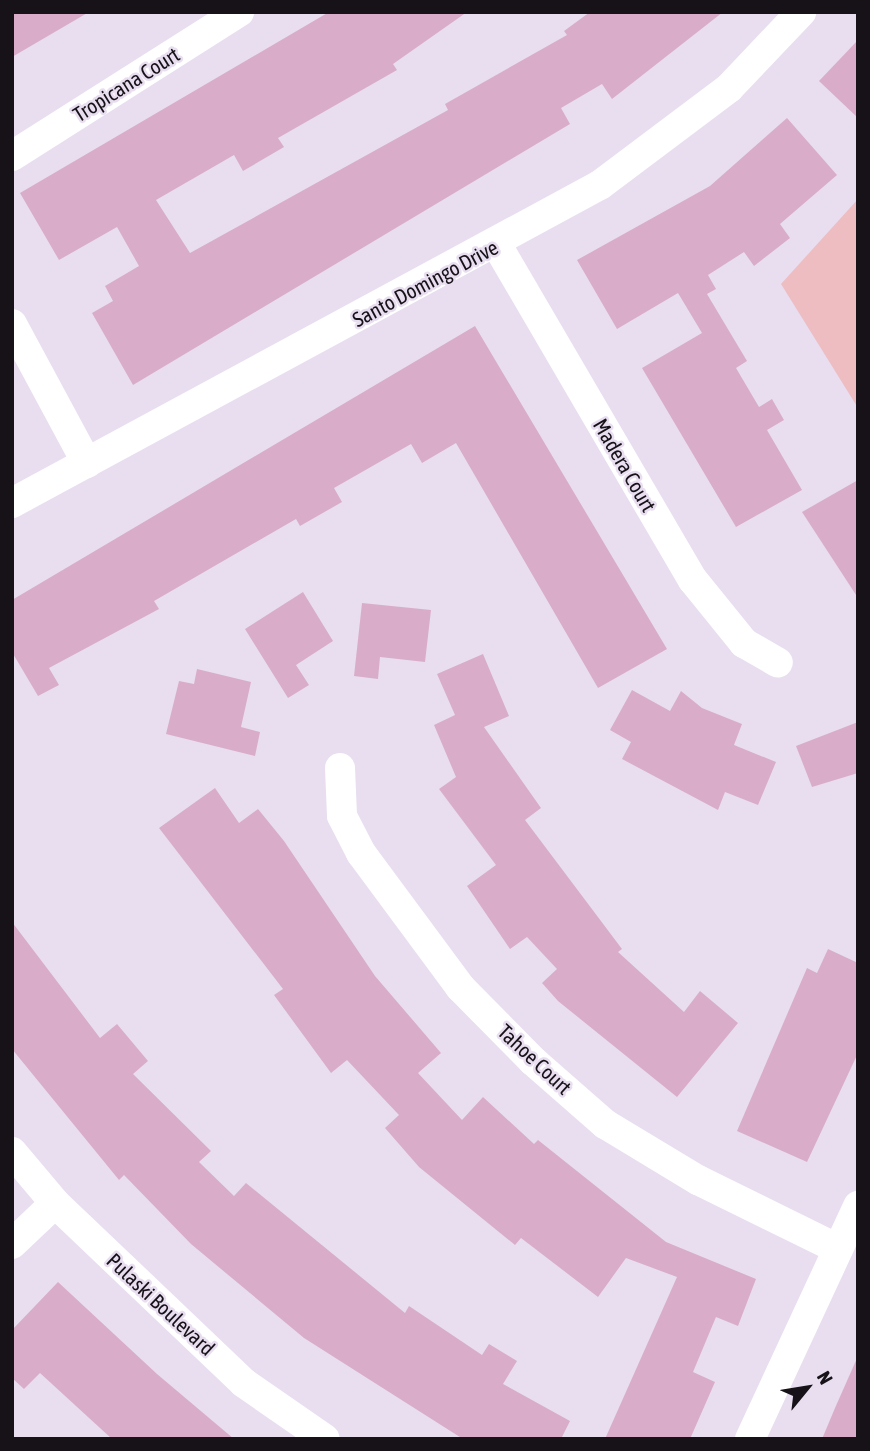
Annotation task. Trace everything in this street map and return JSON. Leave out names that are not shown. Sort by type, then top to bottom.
[{"type":"street","name":"Tropicana Court","points":[[12,156],[239,12]]},
{"type":"street","name":"Santo Domingo Drive","points":[[12,503],[496,245],[650,151],[729,88],[801,12]]},
{"type":"street","name":"Madera Court","points":[[496,245],[693,580],[744,643],[778,663]]},
{"type":"street","points":[[12,324],[87,463]]},
{"type":"street","name":"Tahoe Court","points":[[340,768],[342,816],[361,853],[460,987],[533,1061],[628,1138],[838,1249]]},
{"type":"street","name":"Pulaski Boulevard","points":[[12,1152],[55,1203],[244,1382],[325,1439]]},
{"type":"street","points":[[12,1244],[55,1203]]},
{"type":"street","points":[[750,1439],[858,1206]]},
{"type":"shaded area","points":[[858,199],[858,408],[781,284]]},
{"type":"building","points":[[12,12],[89,12],[12,57]]},
{"type":"building","points":[[329,12],[467,12],[393,64],[397,70],[278,138],[284,147],[243,171],[234,155],[156,200],[190,253],[448,110],[445,104],[567,35],[564,31],[590,12],[723,12],[612,99],[602,84],[561,108],[570,124],[133,385],[92,313],[113,301],[105,286],[139,266],[117,227],[59,260],[20,193]]},
{"type":"building","points":[[858,40],[858,118],[819,81]]},
{"type":"building","points":[[787,118],[837,175],[780,224],[790,238],[754,266],[744,252],[708,275],[716,289],[707,294],[747,361],[736,368],[759,407],[772,399],[784,420],[767,430],[802,490],[736,527],[642,368],[702,333],[678,293],[617,329],[577,260],[710,186]]},
{"type":"building","points":[[475,326],[667,649],[598,688],[456,443],[422,463],[411,444],[334,488],[342,502],[300,526],[296,519],[154,601],[159,609],[49,668],[59,685],[38,696],[12,652],[12,600]]},
{"type":"building","points":[[858,480],[858,598],[802,512]]},
{"type":"building","points":[[303,592],[333,641],[296,665],[309,685],[288,698],[245,629]]},
{"type":"building","points":[[362,603],[431,610],[425,662],[380,657],[378,679],[354,676]]},
{"type":"building","points":[[483,654],[509,716],[484,727],[541,808],[525,820],[622,949],[618,952],[684,1012],[700,991],[738,1023],[677,1097],[558,1001],[542,983],[557,969],[527,937],[510,949],[467,886],[496,865],[439,789],[456,777],[434,725],[455,715],[437,674]]},
{"type":"building","points":[[197,669],[251,682],[241,727],[260,732],[255,756],[166,734],[179,681],[194,684]]},
{"type":"building","points":[[632,690],[670,711],[681,691],[702,708],[742,724],[734,745],[776,762],[758,805],[725,792],[718,810],[622,759],[631,742],[610,730]]},
{"type":"building","points":[[858,722],[858,773],[812,787],[796,746]]},
{"type":"building","points":[[215,788],[239,823],[258,809],[284,841],[375,976],[441,1053],[418,1073],[462,1120],[483,1097],[534,1144],[538,1140],[666,1242],[756,1279],[738,1326],[716,1317],[693,1372],[715,1382],[690,1439],[605,1439],[677,1277],[626,1258],[598,1297],[521,1238],[515,1245],[419,1167],[385,1128],[399,1115],[347,1060],[331,1073],[274,995],[283,989],[159,828]]},
{"type":"building","points":[[12,922],[100,1038],[117,1024],[148,1061],[133,1074],[211,1151],[199,1162],[234,1196],[246,1183],[405,1313],[409,1306],[482,1355],[489,1344],[517,1361],[503,1384],[570,1421],[561,1439],[463,1439],[304,1338],[191,1244],[124,1175],[119,1180],[12,1049]]},
{"type":"building","points":[[828,949],[858,963],[858,1053],[807,1162],[737,1131],[807,968],[817,973]]},
{"type":"building","points":[[58,1282],[157,1374],[234,1439],[112,1439],[40,1373],[24,1389],[12,1378],[12,1330]]},
{"type":"building","points":[[858,1356],[858,1439],[822,1439],[835,1408]]}]
